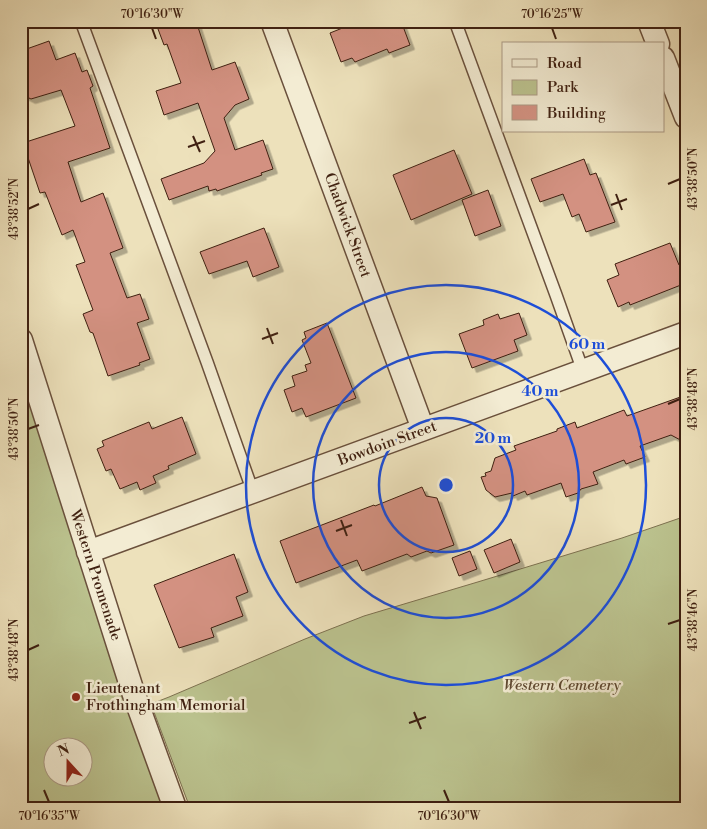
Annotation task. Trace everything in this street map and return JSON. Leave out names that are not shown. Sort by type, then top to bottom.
[{"type":"street","name":"Chadwick Street","points":[[272,21],[423,430]]},
{"type":"street","points":[[649,21],[657,42]]},
{"type":"street","points":[[664,61],[686,117]]},
{"type":"street","name":"Bowdoin Street","points":[[88,552],[686,333]]},
{"type":"street","name":"Western Promenade","points":[[21,340],[134,692],[175,808]]},
{"type":"lane","points":[[81,21],[253,492]]},
{"type":"lane","points":[[455,21],[582,371]]},
{"type":"green space","points":[[21,340],[175,808],[21,808]]},
{"type":"green space","name":"Western Cemetery","points":[[686,516],[686,808],[190,808],[151,704],[364,616],[622,538]]},
{"type":"building","points":[[155,21],[196,21],[212,70],[235,62],[249,99],[235,105],[224,118],[235,150],[263,140],[273,169],[261,173],[262,175],[217,191],[216,189],[209,191],[208,186],[169,200],[161,179],[204,163],[215,151],[198,103],[164,115],[156,91],[181,83],[167,44],[164,45]]},
{"type":"building","points":[[360,21],[401,21],[410,45],[389,53],[387,49],[355,62],[352,58],[341,62],[330,33]]},
{"type":"building","points":[[49,41],[56,60],[75,53],[82,72],[87,70],[93,86],[90,88],[110,148],[68,162],[81,202],[103,193],[123,248],[110,253],[127,298],[140,294],[149,319],[137,323],[150,359],[139,363],[140,365],[108,376],[93,333],[90,332],[83,314],[93,310],[76,265],[85,262],[73,230],[62,235],[45,192],[40,193],[23,143],[75,126],[61,90],[31,99],[21,94],[21,51]]},
{"type":"building","points":[[454,150],[472,194],[411,220],[393,175]]},
{"type":"building","points":[[584,159],[590,175],[596,173],[615,222],[586,232],[579,214],[572,217],[563,194],[540,202],[531,179]]},
{"type":"building","points":[[488,190],[501,226],[475,236],[462,200]]},
{"type":"building","points":[[264,228],[279,267],[253,277],[247,261],[209,274],[200,252]]},
{"type":"building","points":[[670,243],[679,265],[686,262],[686,283],[630,305],[629,302],[618,307],[607,280],[619,275],[615,264]]},
{"type":"building","points":[[519,313],[527,335],[514,340],[518,351],[472,368],[459,334],[484,325],[483,320],[498,314],[500,319]]},
{"type":"building","points":[[327,323],[356,398],[306,417],[302,408],[292,412],[284,390],[295,386],[292,376],[307,371],[305,365],[311,363],[302,340],[306,338],[304,332]]},
{"type":"building","points":[[686,395],[686,443],[671,435],[640,446],[645,457],[626,464],[624,460],[593,472],[598,484],[581,489],[578,493],[566,497],[561,483],[527,495],[525,491],[513,496],[512,493],[495,497],[486,490],[481,477],[486,476],[485,473],[491,471],[495,458],[516,450],[514,446],[557,431],[557,429],[575,422],[577,428],[624,410],[627,416]]},
{"type":"building","points":[[182,417],[196,454],[168,466],[169,469],[153,476],[156,483],[140,490],[137,482],[120,489],[111,469],[106,471],[97,449],[104,446],[102,441],[149,422],[152,429]]},
{"type":"building","points":[[422,487],[426,496],[437,498],[454,545],[431,553],[427,551],[411,557],[407,554],[362,571],[357,560],[296,583],[280,541]]},
{"type":"building","points":[[511,539],[520,562],[494,573],[484,550]]},
{"type":"building","points":[[470,551],[477,569],[459,576],[452,558]]},
{"type":"building","points":[[234,554],[248,592],[236,597],[243,616],[211,628],[214,637],[179,648],[154,585]]},
{"type":"place","name":"Lieutenant Frothingham Memorial","points":[[76,697]]}]
